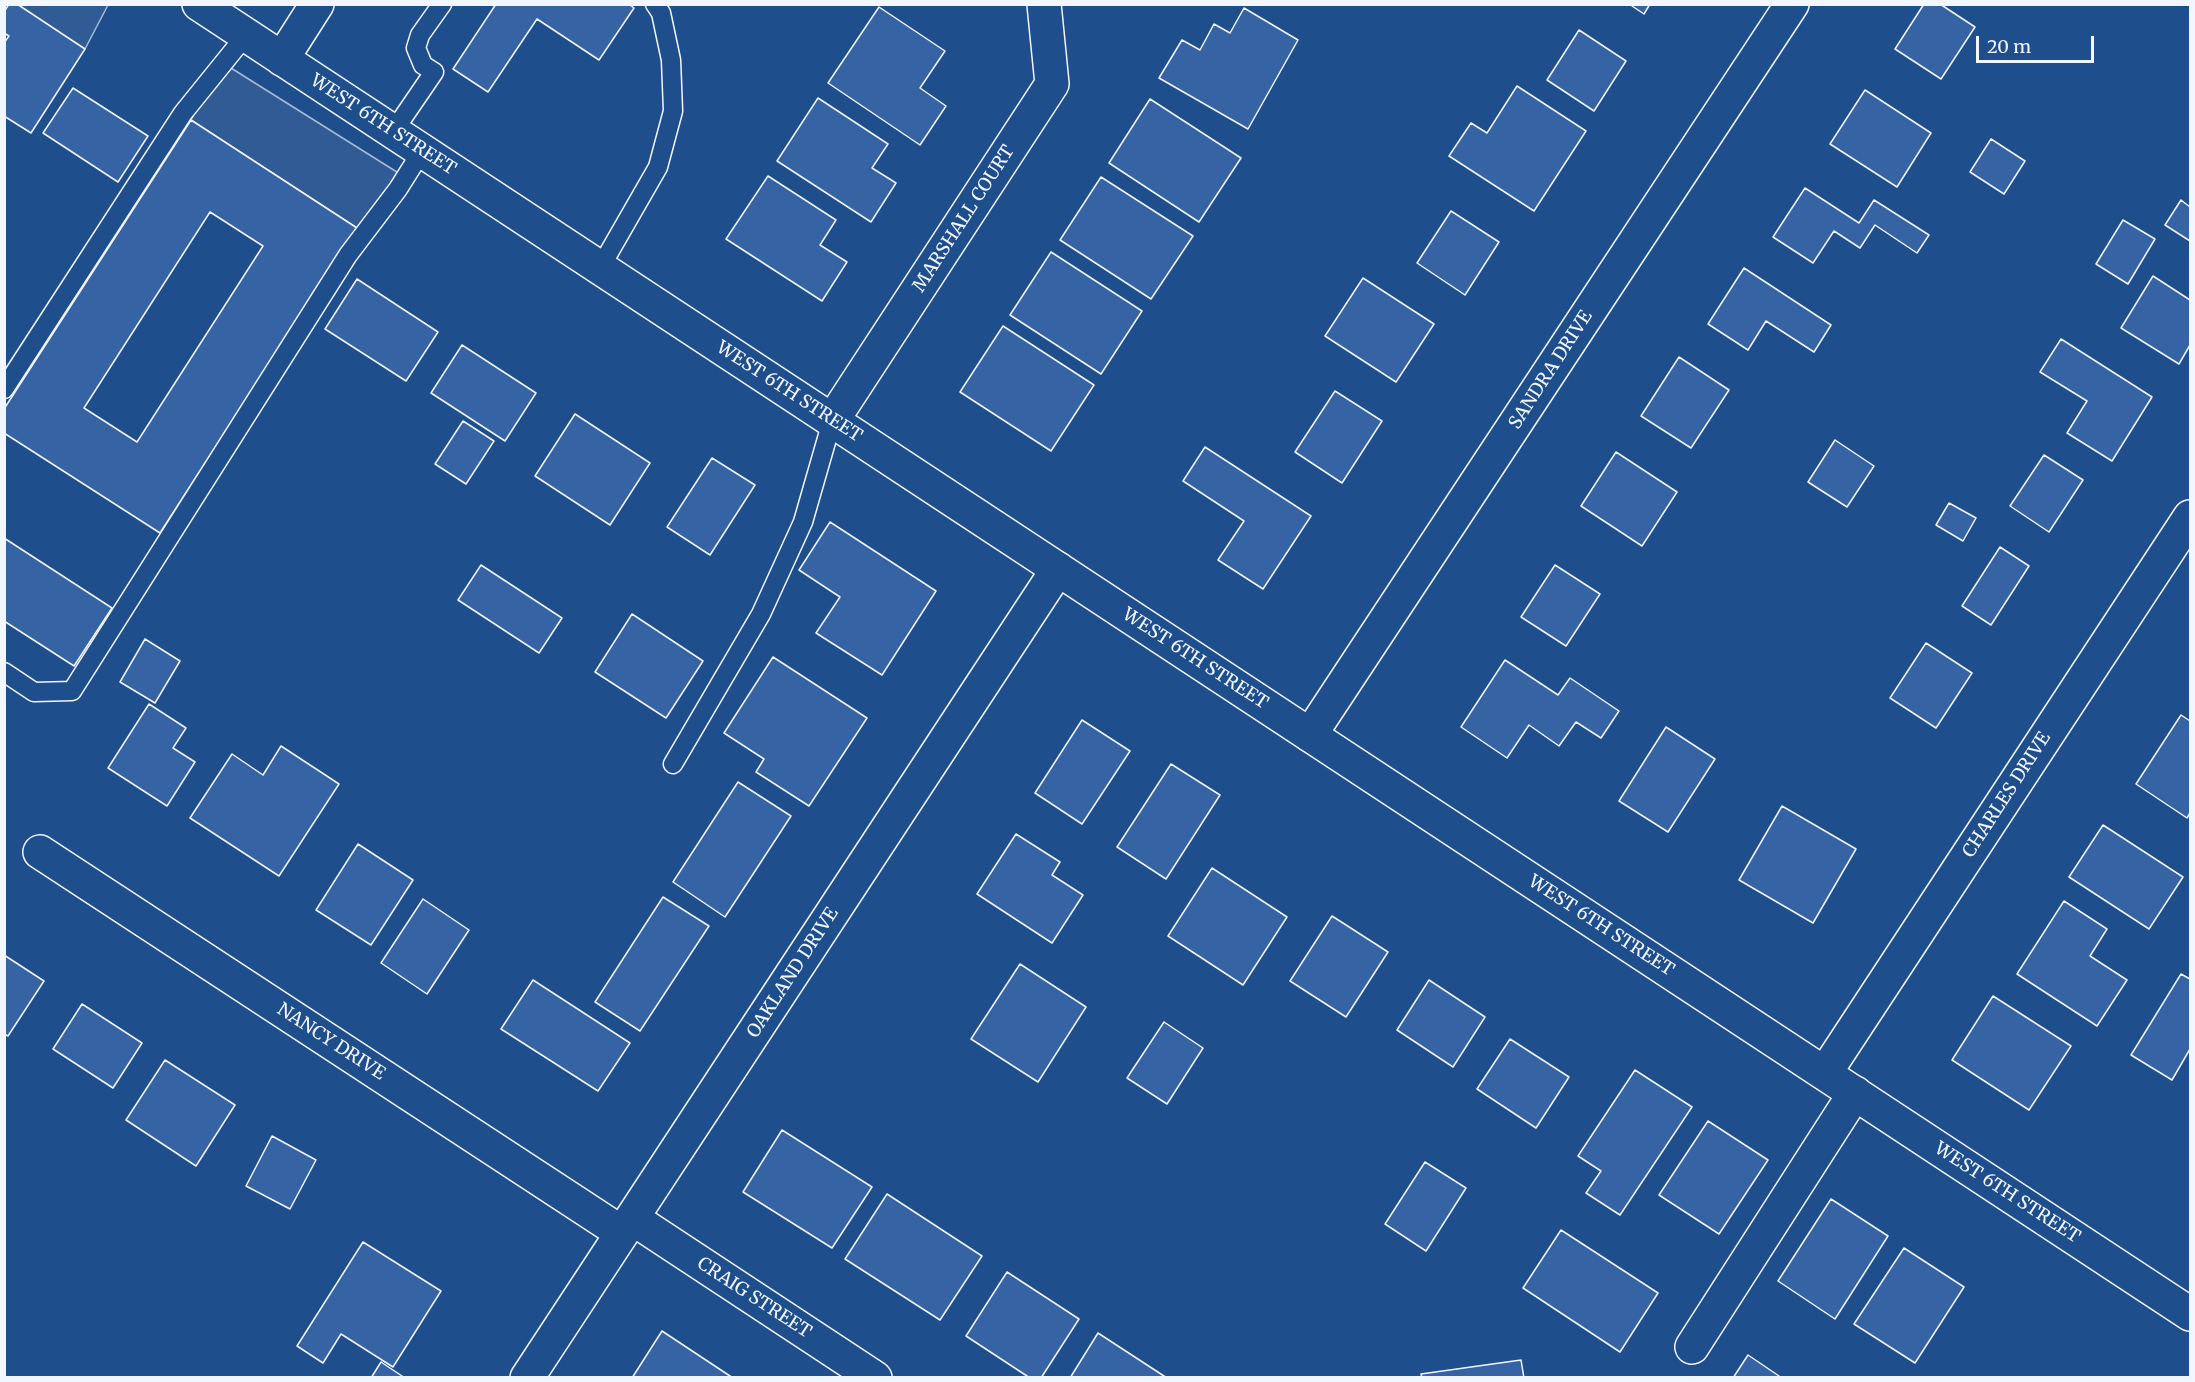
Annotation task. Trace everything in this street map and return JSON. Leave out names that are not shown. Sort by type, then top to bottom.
[{"type":"street","name":"WEST 6TH STREET","points":[[199,4],[2190,1314]]},
{"type":"street","points":[[282,59],[317,4]]},
{"type":"street","name":"MARSHALL COURT","points":[[832,421],[1052,84],[1044,4]]},
{"type":"street","name":"SANDRA DRIVE","points":[[1310,735],[1792,4]]},
{"type":"street","name":"CHARLES DRIVE","points":[[1825,1073],[2190,517]]},
{"type":"street","name":"OAKLAND DRIVE","points":[[527,1377],[1058,569]]},
{"type":"street","name":"NANCY DRIVE","points":[[40,852],[627,1226]]},
{"type":"street","points":[[1692,1347],[1855,1093]]},
{"type":"street","name":"CRAIG STREET","points":[[627,1226],[875,1377]]},
{"type":"lane","points":[[393,132],[434,72],[423,65],[416,48],[420,35],[442,4]]},
{"type":"lane","points":[[600,268],[658,167],[673,111],[671,60],[661,13],[655,4]]},
{"type":"lane","points":[[4,389],[183,113],[246,34]]},
{"type":"lane","points":[[4,672],[34,692],[72,691],[348,255],[398,189],[422,151]]},
{"type":"lane","points":[[673,764],[761,614],[803,522],[832,421]]},
{"type":"shaded area","points":[[7,5],[108,5],[85,49]]},
{"type":"shaded area","points":[[223,63],[400,174],[357,228],[191,120]]},
{"type":"building","points":[[9,4],[17,4],[85,49],[31,133],[4,116],[4,43],[9,36],[4,33],[4,12]]},
{"type":"building","points":[[496,4],[629,4],[634,8],[599,60],[537,19],[488,92],[453,69]]},
{"type":"building","points":[[1629,4],[1650,4],[1644,14]]},
{"type":"building","points":[[1924,4],[1940,4],[1975,27],[1941,79],[1895,49]]},
{"type":"building","points":[[879,7],[945,51],[920,88],[946,106],[920,145],[828,83]]},
{"type":"building","points":[[1244,8],[1298,40],[1248,129],[1159,78],[1182,40],[1200,50],[1214,24],[1230,33]]},
{"type":"building","points":[[1579,30],[1626,61],[1594,111],[1547,80]]},
{"type":"building","points":[[1517,86],[1586,131],[1534,211],[1449,156],[1471,123],[1487,133]]},
{"type":"building","points":[[73,88],[148,136],[118,182],[43,133]]},
{"type":"building","points":[[1865,90],[1931,133],[1897,187],[1830,144]]},
{"type":"building","points":[[818,98],[888,144],[872,168],[896,183],[871,222],[777,161]]},
{"type":"building","points":[[1150,99],[1241,158],[1199,222],[1109,163]]},
{"type":"building","points":[[191,120],[357,228],[160,533],[4,433],[4,409]],"holes":[[[210,212],[263,246],[137,442],[84,408]]]},
{"type":"building","points":[[1991,139],[2025,161],[2004,194],[1970,172]]},
{"type":"building","points":[[768,176],[836,220],[820,245],[847,262],[822,301],[726,239]]},
{"type":"building","points":[[1101,177],[1193,236],[1151,299],[1060,240]]},
{"type":"building","points":[[1805,188],[1859,223],[1874,200],[1929,235],[1917,253],[1875,225],[1860,248],[1834,231],[1813,263],[1773,237]]},
{"type":"building","points":[[2181,200],[2190,207],[2190,241],[2165,225]]},
{"type":"building","points":[[1451,211],[1499,242],[1465,295],[1417,263]]},
{"type":"building","points":[[2123,220],[2155,239],[2128,284],[2096,264]]},
{"type":"building","points":[[1051,252],[1142,311],[1101,374],[1010,315]]},
{"type":"building","points":[[1744,268],[1831,325],[1814,352],[1766,321],[1748,350],[1708,324]]},
{"type":"building","points":[[2153,276],[2190,300],[2190,345],[2179,364],[2121,328]]},
{"type":"building","points":[[1363,278],[1434,324],[1396,382],[1325,336]]},
{"type":"building","points":[[357,279],[438,332],[406,381],[325,329]]},
{"type":"building","points":[[1003,326],[1094,385],[1051,451],[960,392]]},
{"type":"building","points":[[2061,339],[2152,397],[2112,461],[2067,433],[2087,401],[2040,372]]},
{"type":"building","points":[[462,345],[536,393],[505,441],[431,393]]},
{"type":"building","points":[[1679,357],[1729,390],[1691,448],[1641,416]]},
{"type":"building","points":[[1335,391],[1382,421],[1342,483],[1295,452]]},
{"type":"building","points":[[575,414],[650,463],[610,525],[535,476]]},
{"type":"building","points":[[463,421],[494,441],[466,484],[435,464]]},
{"type":"building","points":[[1835,440],[1874,466],[1847,507],[1808,482]]},
{"type":"building","points":[[1205,447],[1311,516],[1263,589],[1218,560],[1244,521],[1183,481]]},
{"type":"building","points":[[1616,452],[1677,492],[1642,546],[1581,506]]},
{"type":"building","points":[[2044,455],[2083,480],[2049,532],[2010,506]]},
{"type":"building","points":[[712,458],[755,485],[710,555],[667,527]]},
{"type":"building","points":[[1949,503],[1976,518],[1963,541],[1936,525]]},
{"type":"building","points":[[830,522],[936,591],[882,675],[816,633],[840,597],[799,570]]},
{"type":"building","points":[[4,538],[112,608],[74,666],[4,621]]},
{"type":"building","points":[[2000,547],[2029,566],[1991,625],[1962,606]]},
{"type":"building","points":[[481,565],[562,618],[539,653],[458,600]]},
{"type":"building","points":[[1555,565],[1600,594],[1566,646],[1521,617]]},
{"type":"building","points":[[632,614],[703,661],[666,718],[595,672]]},
{"type":"building","points":[[145,639],[180,661],[155,703],[120,682]]},
{"type":"building","points":[[1926,643],[1972,673],[1936,728],[1890,698]]},
{"type":"building","points":[[773,657],[867,718],[809,806],[756,772],[764,759],[724,733]]},
{"type":"building","points":[[1505,660],[1558,695],[1570,678],[1619,711],[1601,738],[1576,722],[1559,746],[1529,725],[1507,758],[1461,727]]},
{"type":"building","points":[[149,704],[186,728],[173,748],[195,762],[167,806],[108,768]]},
{"type":"building","points":[[2181,715],[2190,721],[2190,813],[2187,818],[2136,784]]},
{"type":"building","points":[[1082,720],[1130,751],[1082,824],[1035,793]]},
{"type":"building","points":[[1666,727],[1715,759],[1668,832],[1619,801]]},
{"type":"building","points":[[281,746],[339,784],[279,876],[190,818],[232,754],[263,775]]},
{"type":"building","points":[[1171,764],[1220,795],[1166,879],[1117,847]]},
{"type":"building","points":[[738,782],[791,816],[725,917],[673,882]]},
{"type":"building","points":[[1782,806],[1856,849],[1813,923],[1739,880]]},
{"type":"building","points":[[2103,825],[2183,877],[2149,929],[2069,877]]},
{"type":"building","points":[[1016,834],[1060,862],[1052,875],[1083,895],[1052,943],[977,894]]},
{"type":"building","points":[[358,844],[413,880],[371,945],[316,910]]},
{"type":"building","points":[[1212,868],[1287,917],[1243,985],[1168,936]]},
{"type":"building","points":[[663,897],[709,926],[640,1031],[595,1002]]},
{"type":"building","points":[[423,899],[469,930],[427,994],[381,963]]},
{"type":"building","points":[[2064,901],[2107,929],[2090,956],[2127,980],[2097,1026],[2017,974]]},
{"type":"building","points":[[1332,916],[1388,952],[1346,1017],[1290,981]]},
{"type":"building","points":[[4,955],[44,981],[8,1036],[4,1034]]},
{"type":"building","points":[[1020,964],[1086,1007],[1038,1082],[971,1039]]},
{"type":"building","points":[[2181,974],[2190,979],[2190,1049],[2172,1080],[2131,1055]]},
{"type":"building","points":[[533,980],[630,1043],[598,1091],[501,1029]]},
{"type":"building","points":[[1429,980],[1485,1017],[1453,1067],[1397,1030]]},
{"type":"building","points":[[1993,996],[2071,1046],[2029,1110],[1952,1060]]},
{"type":"building","points":[[82,1004],[142,1043],[113,1088],[53,1049]]},
{"type":"building","points":[[1164,1022],[1203,1048],[1167,1104],[1127,1078]]},
{"type":"building","points":[[1510,1039],[1569,1077],[1536,1128],[1477,1089]]},
{"type":"building","points":[[165,1060],[235,1105],[196,1166],[126,1120]]},
{"type":"building","points":[[1635,1070],[1692,1107],[1620,1215],[1586,1193],[1601,1171],[1578,1156]]},
{"type":"building","points":[[1708,1121],[1768,1160],[1719,1234],[1659,1195]]},
{"type":"building","points":[[782,1130],[872,1187],[832,1248],[743,1192]]},
{"type":"building","points":[[272,1136],[316,1160],[290,1209],[246,1186]]},
{"type":"building","points":[[1425,1162],[1466,1188],[1426,1251],[1385,1224]]},
{"type":"building","points":[[887,1194],[982,1256],[940,1320],[845,1259]]},
{"type":"building","points":[[1831,1199],[1888,1236],[1835,1319],[1778,1281]]},
{"type":"building","points":[[1561,1230],[1658,1293],[1620,1352],[1523,1288]]},
{"type":"building","points":[[363,1242],[441,1291],[393,1367],[341,1334],[323,1363],[297,1346]]},
{"type":"building","points":[[1904,1248],[1964,1287],[1915,1363],[1854,1324]]},
{"type":"building","points":[[1007,1272],[1079,1319],[1041,1378],[1030,1378],[966,1336]]},
{"type":"building","points":[[662,1331],[733,1378],[632,1378]]},
{"type":"building","points":[[1098,1333],[1167,1378],[1070,1378]]},
{"type":"building","points":[[1748,1355],[1782,1378],[1733,1378]]},
{"type":"building","points":[[1521,1360],[1524,1378],[1422,1378],[1421,1374]]},
{"type":"building","points":[[381,1362],[405,1378],[371,1378]]}]
